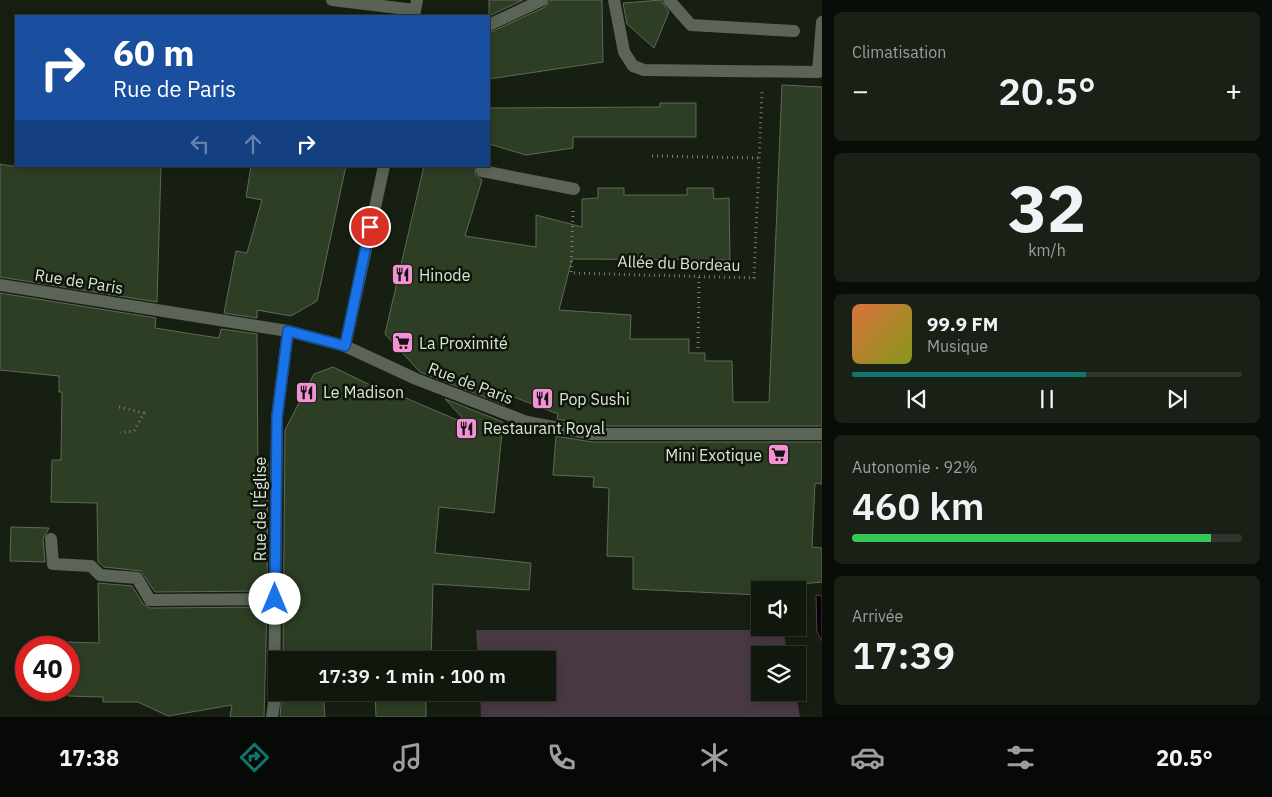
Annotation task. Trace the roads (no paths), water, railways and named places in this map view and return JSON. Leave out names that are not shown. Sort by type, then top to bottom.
[{"type":"street","points":[[332,0],[415,9]]},
{"type":"street","points":[[490,25],[542,0]]},
{"type":"street","points":[[614,0],[624,52],[633,66],[644,70],[818,72],[822,22]]},
{"type":"street","points":[[670,0],[690,25],[794,31]]},
{"type":"street","points":[[345,346],[384,167]]},
{"type":"street","points":[[482,172],[574,189]]},
{"type":"street","name":"Rue de Paris","points":[[0,285],[288,331],[345,346],[416,379],[527,422],[574,431],[592,434],[657,435],[822,434]]},
{"type":"street","name":"Rue de l'Église","points":[[272,717],[274,704],[277,417],[288,331]]},
{"type":"street","points":[[51,539],[53,564],[91,566],[100,575],[137,578],[150,600],[275,599]]},
{"type":"place","name":"Hinode","points":[[403,275]]},
{"type":"place","name":"La Proximité","points":[[403,343]]},
{"type":"place","name":"Le Madison","points":[[307,392]]},
{"type":"place","name":"Pop Sushi","points":[[543,399]]},
{"type":"place","name":"Restaurant Royal","points":[[467,428]]},
{"type":"place","name":"Mini Exotique","points":[[778,455]]}]
